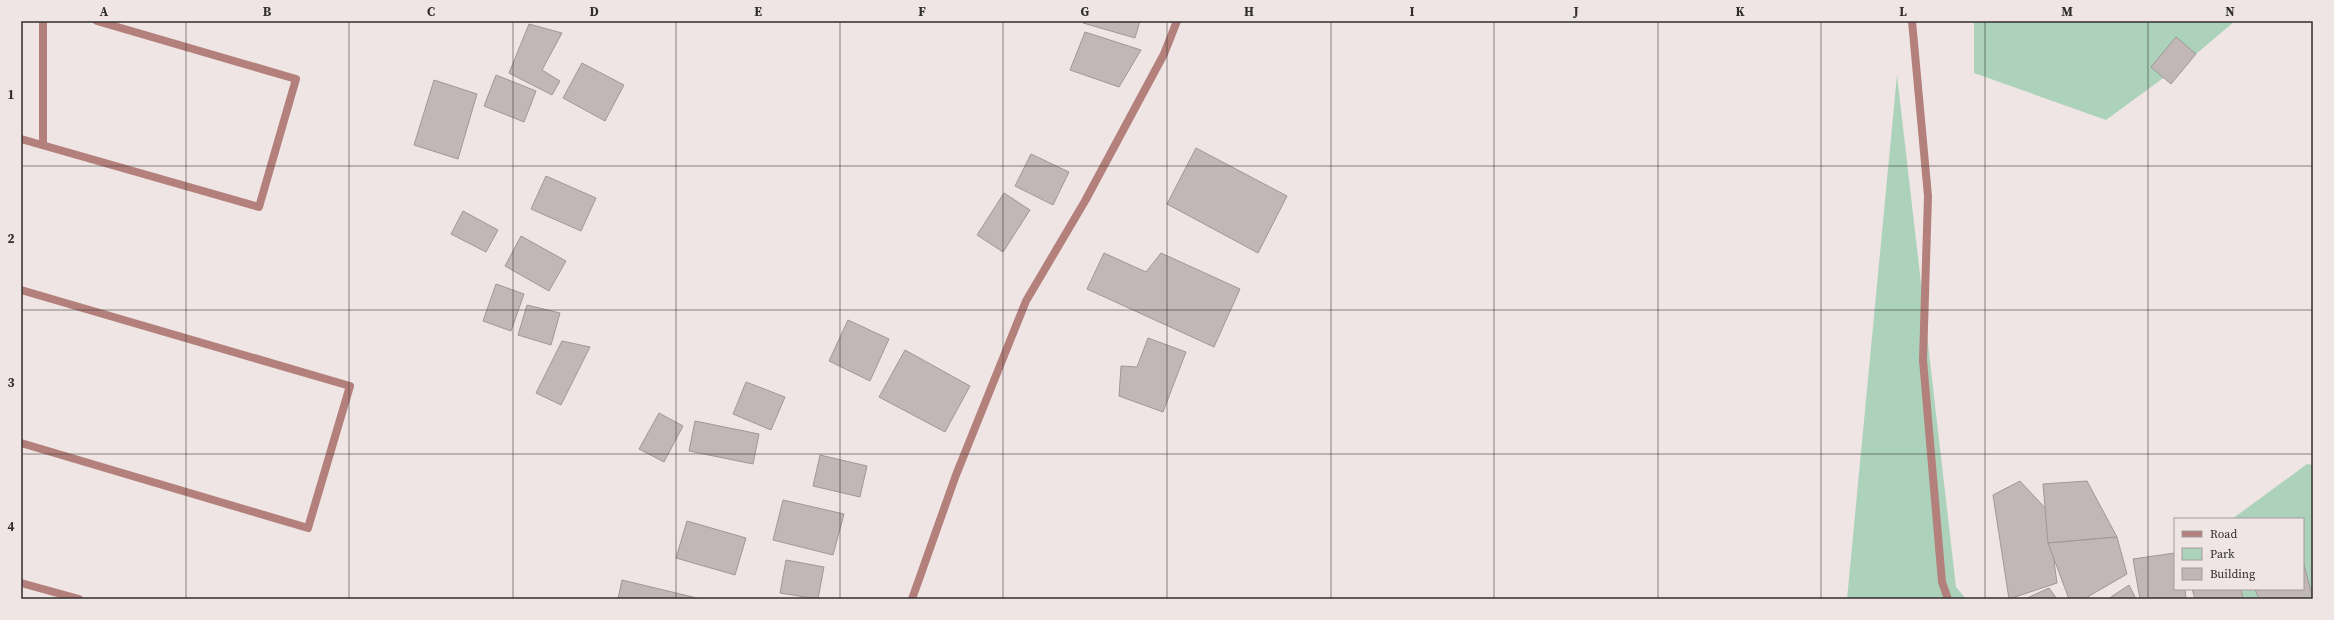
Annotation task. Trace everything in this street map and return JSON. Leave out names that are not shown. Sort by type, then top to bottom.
[{"type":"street","points":[[43,21],[43,144]]},
{"type":"street","points":[[21,139],[43,144],[259,207],[296,79],[97,21]]},
{"type":"street","points":[[912,599],[956,475],[1026,301],[1089,194],[1164,54],[1177,21]]},
{"type":"street","points":[[1912,21],[1928,196],[1922,360],[1942,582],[1948,599]]},
{"type":"street","points":[[21,290],[350,386],[308,528],[21,443]]},
{"type":"street","points":[[21,583],[79,599]]},
{"type":"green space","points":[[1974,21],[2235,21],[2196,54],[2106,120],[1974,73]]},
{"type":"green space","points":[[1897,75],[1956,587],[1966,599],[1847,599]]},
{"type":"green space","points":[[2307,464],[2313,465],[2313,599],[2226,599],[2222,590],[2304,590],[2304,518],[2233,518]]},
{"type":"building","points":[[1084,21],[1140,21],[1135,38],[1083,23]]},
{"type":"building","points":[[529,24],[562,33],[542,70],[560,81],[552,95],[509,73]]},
{"type":"building","points":[[1085,32],[1141,50],[1119,87],[1070,70]]},
{"type":"building","points":[[2176,37],[2196,54],[2171,84],[2151,67]]},
{"type":"building","points":[[582,63],[624,85],[605,121],[563,98]]},
{"type":"building","points":[[496,75],[536,91],[524,122],[484,106]]},
{"type":"building","points":[[434,80],[477,94],[458,159],[414,145]]},
{"type":"building","points":[[1196,148],[1287,196],[1258,253],[1167,204]]},
{"type":"building","points":[[1031,154],[1069,172],[1053,205],[1015,186]]},
{"type":"building","points":[[546,176],[596,198],[581,231],[531,209]]},
{"type":"building","points":[[1004,193],[1030,210],[1003,252],[977,235]]},
{"type":"building","points":[[463,211],[498,230],[486,252],[451,234]]},
{"type":"building","points":[[521,236],[566,261],[549,291],[505,266]]},
{"type":"building","points":[[1104,253],[1146,272],[1161,253],[1240,289],[1214,347],[1087,289]]},
{"type":"building","points":[[496,284],[524,294],[511,331],[483,321]]},
{"type":"building","points":[[527,305],[560,313],[551,345],[518,335]]},
{"type":"building","points":[[848,320],[889,339],[870,381],[829,361]]},
{"type":"building","points":[[1148,338],[1186,352],[1163,412],[1119,396],[1121,366],[1137,367]]},
{"type":"building","points":[[562,341],[590,347],[561,405],[536,393]]},
{"type":"building","points":[[905,350],[970,386],[945,432],[879,397]]},
{"type":"building","points":[[746,382],[785,397],[771,430],[733,414]]},
{"type":"building","points":[[659,413],[683,426],[664,462],[639,449]]},
{"type":"building","points":[[695,421],[759,434],[753,464],[689,451]]},
{"type":"building","points":[[820,455],[867,466],[860,497],[813,486]]},
{"type":"building","points":[[2020,481],[2047,510],[2057,583],[2009,599],[1993,495]]},
{"type":"building","points":[[2087,481],[2117,537],[2048,543],[2043,484]]},
{"type":"building","points":[[783,500],[844,514],[833,555],[773,540]]},
{"type":"building","points":[[687,521],[746,538],[735,575],[676,558]]},
{"type":"building","points":[[2117,537],[2127,574],[2084,599],[2069,599],[2048,543]]},
{"type":"building","points":[[2174,553],[2174,590],[2185,590],[2186,599],[2140,599],[2133,559]]},
{"type":"building","points":[[786,560],[824,567],[818,599],[780,593]]},
{"type":"building","points":[[2304,565],[2313,599],[2259,599],[2255,590],[2304,590]]},
{"type":"building","points":[[622,580],[701,599],[618,599]]},
{"type":"building","points":[[2129,585],[2136,599],[2108,599]]},
{"type":"building","points":[[2049,588],[2057,599],[2025,599]]},
{"type":"building","points":[[2192,590],[2241,590],[2243,599],[2195,599]]}]
